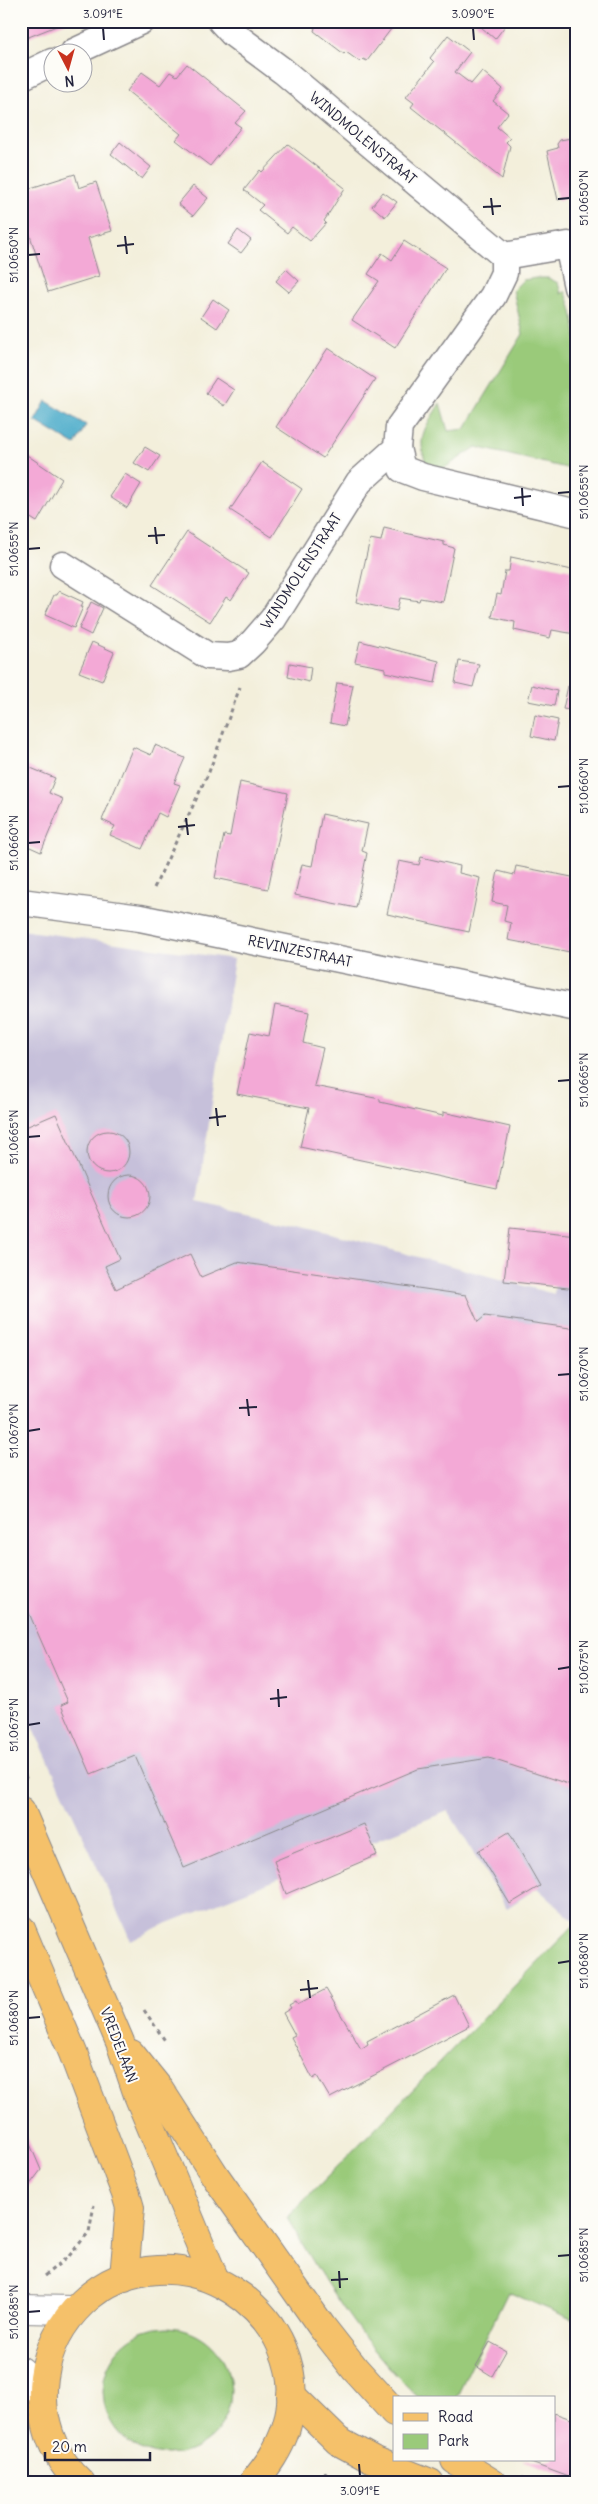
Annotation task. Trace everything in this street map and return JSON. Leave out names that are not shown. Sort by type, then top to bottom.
[{"type":"main road","name":"VREDELAAN","points":[[21,1811],[120,2042],[138,2095],[216,2280]]},
{"type":"main road","points":[[21,1929],[73,2053],[126,2194],[130,2208],[124,2277]]},
{"type":"main road","points":[[120,2042],[160,2090],[216,2177],[322,2327],[355,2369],[393,2411]]},
{"type":"main road","points":[[81,2483],[71,2474],[55,2450],[45,2423],[42,2394],[46,2363],[56,2335],[74,2310],[97,2291],[124,2277],[154,2270],[170,2270],[186,2271],[216,2280],[247,2299],[271,2326],[286,2359],[291,2395],[286,2428],[272,2459],[253,2483]]},
{"type":"main road","points":[[291,2395],[338,2441],[373,2460],[430,2483]]},
{"type":"main road","points":[[458,2462],[492,2483]]},
{"type":"street","points":[[92,44],[141,21]]},
{"type":"street","name":"WINDMOLENSTRAAT","points":[[222,21],[232,33],[283,71],[504,256]]},
{"type":"street","points":[[21,77],[42,67]]},
{"type":"street","points":[[577,287],[568,245],[504,256],[504,273],[493,296],[399,427],[397,448],[402,469],[423,477],[577,514]]},
{"type":"street","name":"WINDMOLENSTRAAT","points":[[239,655],[273,618],[359,482],[397,448]]},
{"type":"street","points":[[63,565],[208,656],[239,655]]},
{"type":"street","name":"REVINZESTRAAT","points":[[21,902],[140,918],[577,1008]]},
{"type":"street","points":[[21,2309],[74,2310]]},
{"type":"street","points":[[21,2371],[42,2394]]},
{"type":"path","points":[[140,918],[208,772],[240,686],[239,655]]},
{"type":"path","points":[[37,2277],[46,2276],[69,2256],[89,2232],[93,2212]]},
{"type":"path","points":[[21,2462],[33,2483]]},
{"type":"shaded area","points":[[21,930],[234,959],[197,1202],[293,1223],[554,1294],[557,1270],[577,1275],[576,1923],[537,1888],[507,1908],[448,1811],[158,1927],[131,1941],[21,1701]]},
{"type":"green space","points":[[548,278],[558,283],[561,294],[565,291],[571,309],[578,354],[577,473],[575,470],[476,447],[440,471],[426,463],[423,454],[422,438],[427,425],[440,403],[448,431],[465,429],[523,334],[513,290],[523,280]]},
{"type":"green space","points":[[577,1922],[577,2321],[508,2292],[457,2396],[417,2396],[362,2335],[331,2290],[287,2218]]},
{"type":"green space","points":[[167,2327],[191,2332],[212,2346],[226,2367],[231,2391],[226,2415],[212,2436],[191,2450],[167,2455],[143,2450],[122,2436],[108,2415],[103,2391],[108,2367],[122,2346],[143,2332]]},
{"type":"water","points":[[46,401],[86,425],[75,445],[35,421]]},
{"type":"building","points":[[21,21],[69,21],[21,40]]},
{"type":"building","points":[[307,21],[397,21],[367,61],[363,59],[360,62],[346,52],[344,54],[314,31],[315,28]]},
{"type":"building","points":[[474,21],[500,21],[505,26],[495,39]]},
{"type":"building","points":[[448,35],[470,52],[455,72],[471,84],[482,71],[503,89],[493,101],[508,113],[497,127],[510,138],[506,142],[510,146],[502,179],[411,107],[414,103],[406,97],[434,62],[430,58]]},
{"type":"building","points":[[187,64],[246,111],[235,123],[241,127],[210,166],[176,140],[181,134],[127,91],[142,72],[160,85],[170,72],[177,76]]},
{"type":"building","points":[[577,137],[577,196],[558,200],[547,151],[558,148],[557,144],[560,140]]},
{"type":"building","points":[[120,142],[151,167],[142,179],[111,154]]},
{"type":"building","points":[[288,144],[345,188],[324,221],[326,223],[310,241],[292,227],[287,233],[258,210],[263,205],[244,190],[260,170],[262,172]]},
{"type":"building","points":[[75,174],[79,188],[96,182],[112,231],[88,238],[99,276],[48,292],[21,207],[21,191]]},
{"type":"building","points":[[193,186],[208,198],[193,216],[178,204]]},
{"type":"building","points":[[383,192],[397,202],[385,217],[372,206]]},
{"type":"building","points":[[238,230],[251,240],[241,253],[228,244]]},
{"type":"building","points":[[404,241],[446,268],[395,348],[352,320],[379,281],[368,274],[382,253],[392,260]]},
{"type":"building","points":[[286,269],[299,281],[289,292],[276,281]]},
{"type":"building","points":[[213,299],[229,310],[217,328],[201,317]]},
{"type":"building","points":[[328,348],[375,379],[323,458],[276,427]]},
{"type":"building","points":[[216,378],[234,390],[224,406],[206,393]]},
{"type":"building","points":[[145,447],[160,456],[149,472],[134,463]]},
{"type":"building","points":[[21,451],[62,479],[37,522],[21,512]]},
{"type":"building","points":[[262,462],[302,489],[272,537],[230,510]]},
{"type":"building","points":[[125,474],[141,484],[127,508],[110,497]]},
{"type":"building","points":[[384,528],[444,542],[444,545],[454,548],[443,602],[420,598],[419,601],[400,598],[397,611],[356,602],[370,539],[381,541]]},
{"type":"building","points":[[187,532],[249,573],[231,600],[226,597],[210,622],[152,585]]},
{"type":"building","points":[[511,557],[577,571],[575,634],[552,630],[550,638],[514,630],[515,622],[492,617],[497,594],[501,595],[505,571],[509,571]]},
{"type":"building","points":[[59,591],[83,602],[81,607],[83,607],[74,628],[45,615],[54,595],[57,595]]},
{"type":"building","points":[[91,602],[103,608],[91,635],[79,629]]},
{"type":"building","points":[[360,641],[439,661],[435,683],[385,672],[385,668],[355,662]]},
{"type":"building","points":[[92,642],[114,652],[102,681],[79,672]]},
{"type":"building","points":[[459,661],[479,664],[473,687],[455,683]]},
{"type":"building","points":[[290,663],[311,667],[309,682],[288,677]]},
{"type":"building","points":[[337,683],[353,685],[345,726],[330,723]]},
{"type":"building","points":[[532,685],[557,691],[554,706],[528,701]]},
{"type":"building","points":[[568,686],[577,688],[577,711],[563,709]]},
{"type":"building","points":[[535,715],[558,720],[554,741],[531,736]]},
{"type":"building","points":[[155,745],[185,758],[174,783],[180,785],[166,817],[158,813],[142,849],[110,835],[115,826],[102,820],[133,747],[151,755]]},
{"type":"building","points":[[21,764],[55,778],[49,793],[63,799],[41,852],[21,843]]},
{"type":"building","points":[[240,782],[288,793],[268,889],[215,878],[224,835],[230,836]]},
{"type":"building","points":[[322,814],[368,824],[362,851],[367,853],[356,908],[295,895],[302,864],[312,866]]},
{"type":"building","points":[[421,857],[460,866],[459,873],[480,878],[469,932],[387,914],[399,861],[419,865]]},
{"type":"building","points":[[516,866],[577,878],[577,937],[573,936],[570,952],[508,940],[511,923],[504,921],[507,905],[492,902],[498,871],[514,875]]},
{"type":"building","points":[[275,1005],[309,1012],[303,1043],[323,1048],[314,1086],[380,1099],[380,1102],[443,1116],[443,1112],[510,1127],[497,1189],[300,1147],[309,1108],[237,1094],[250,1032],[269,1036]]},
{"type":"building","points":[[56,1114],[120,1259],[105,1266],[116,1289],[190,1254],[201,1277],[237,1262],[466,1295],[478,1322],[485,1316],[577,1329],[577,1787],[489,1758],[418,1769],[184,1868],[135,1756],[91,1774],[61,1705],[68,1702],[21,1595],[21,1129]]},
{"type":"building","points":[[112,1131],[120,1134],[126,1140],[129,1152],[126,1164],[120,1170],[104,1173],[96,1170],[90,1164],[87,1148],[90,1140],[96,1134]]},
{"type":"building","points":[[133,1175],[141,1178],[147,1184],[150,1196],[147,1208],[141,1214],[125,1217],[117,1214],[111,1208],[108,1192],[111,1184],[117,1178]]},
{"type":"building","points":[[510,1228],[577,1235],[577,1289],[504,1281]]},
{"type":"building","points":[[364,1824],[377,1855],[286,1894],[274,1861]]},
{"type":"building","points":[[509,1832],[540,1886],[510,1904],[478,1851]]},
{"type":"building","points":[[326,1989],[361,2049],[368,2044],[367,2041],[454,1995],[469,2026],[330,2098],[317,2076],[313,2079],[291,2037],[295,2035],[283,2013],[291,2008],[289,2005],[296,2001],[298,2004]]},
{"type":"building","points":[[21,2123],[41,2170],[21,2196]]},
{"type":"building","points":[[490,2342],[506,2351],[492,2376],[476,2366]]},
{"type":"building","points":[[556,2414],[577,2421],[577,2480],[528,2462],[556,2462]]}]
